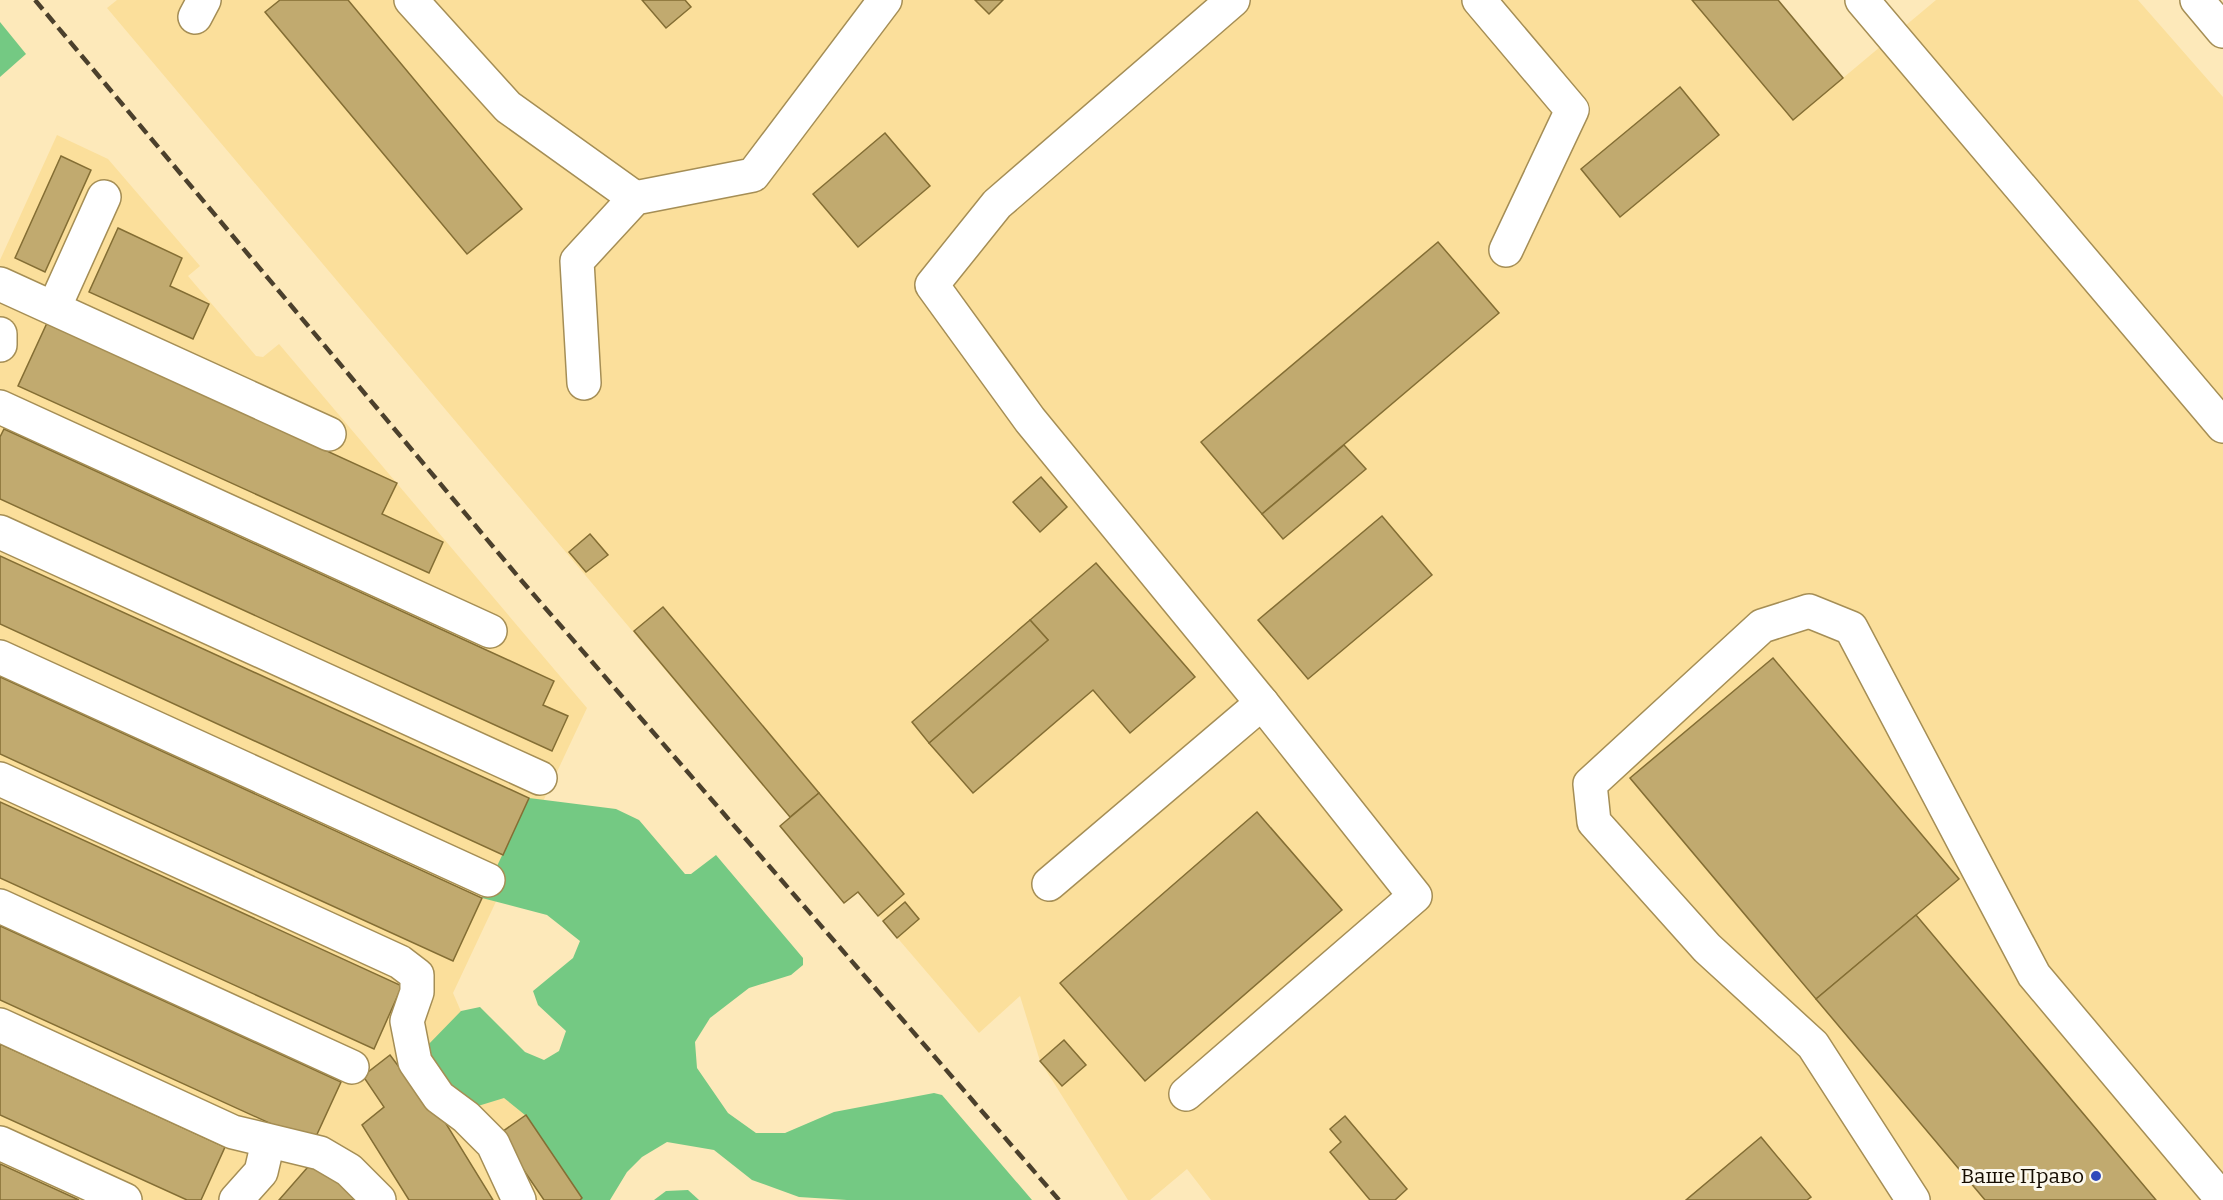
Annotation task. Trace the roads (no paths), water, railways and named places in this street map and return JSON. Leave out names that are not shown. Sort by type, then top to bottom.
[{"type":"street","points":[[411,0],[508,107],[635,198]]},
{"type":"street","points":[[584,383],[577,261],[635,198],[753,175],[885,0]]},
{"type":"street","points":[[1186,1094],[1415,896],[1262,703],[1030,420],[932,285],[997,204],[1233,0]]},
{"type":"street","points":[[1479,0],[1572,110],[1506,250]]},
{"type":"street","points":[[1862,0],[2223,426]]},
{"type":"street","points":[[2197,0],[2223,31]]},
{"type":"street","points":[[54,308],[104,196]]},
{"type":"street","points":[[0,284],[329,434]]},
{"type":"street","points":[[0,334],[0,345]]},
{"type":"street","points":[[0,407],[490,631]]},
{"type":"street","points":[[0,532],[540,778]]},
{"type":"street","points":[[1913,1200],[1813,1045],[1707,948],[1594,822],[1590,784],[1762,626],[1809,611],[1851,628],[2034,975],[2223,1200]]},
{"type":"street","points":[[0,657],[488,880]]},
{"type":"street","points":[[1048,884],[1262,703]]},
{"type":"street","points":[[0,780],[400,962],[417,975],[417,992],[407,1021],[415,1062],[439,1097],[466,1117],[492,1144],[519,1200]]},
{"type":"street","points":[[0,906],[352,1067]]},
{"type":"street","points":[[0,1025],[233,1132],[320,1153],[349,1170],[378,1200]]},
{"type":"street","points":[[236,1200],[261,1172],[268,1142]]},
{"type":"street","points":[[0,1143],[125,1200]]},
{"type":"railway","points":[[35,0],[521,580],[1059,1200]]},
{"type":"place","name":"Ваше Право","points":[[2096,1176]]}]
